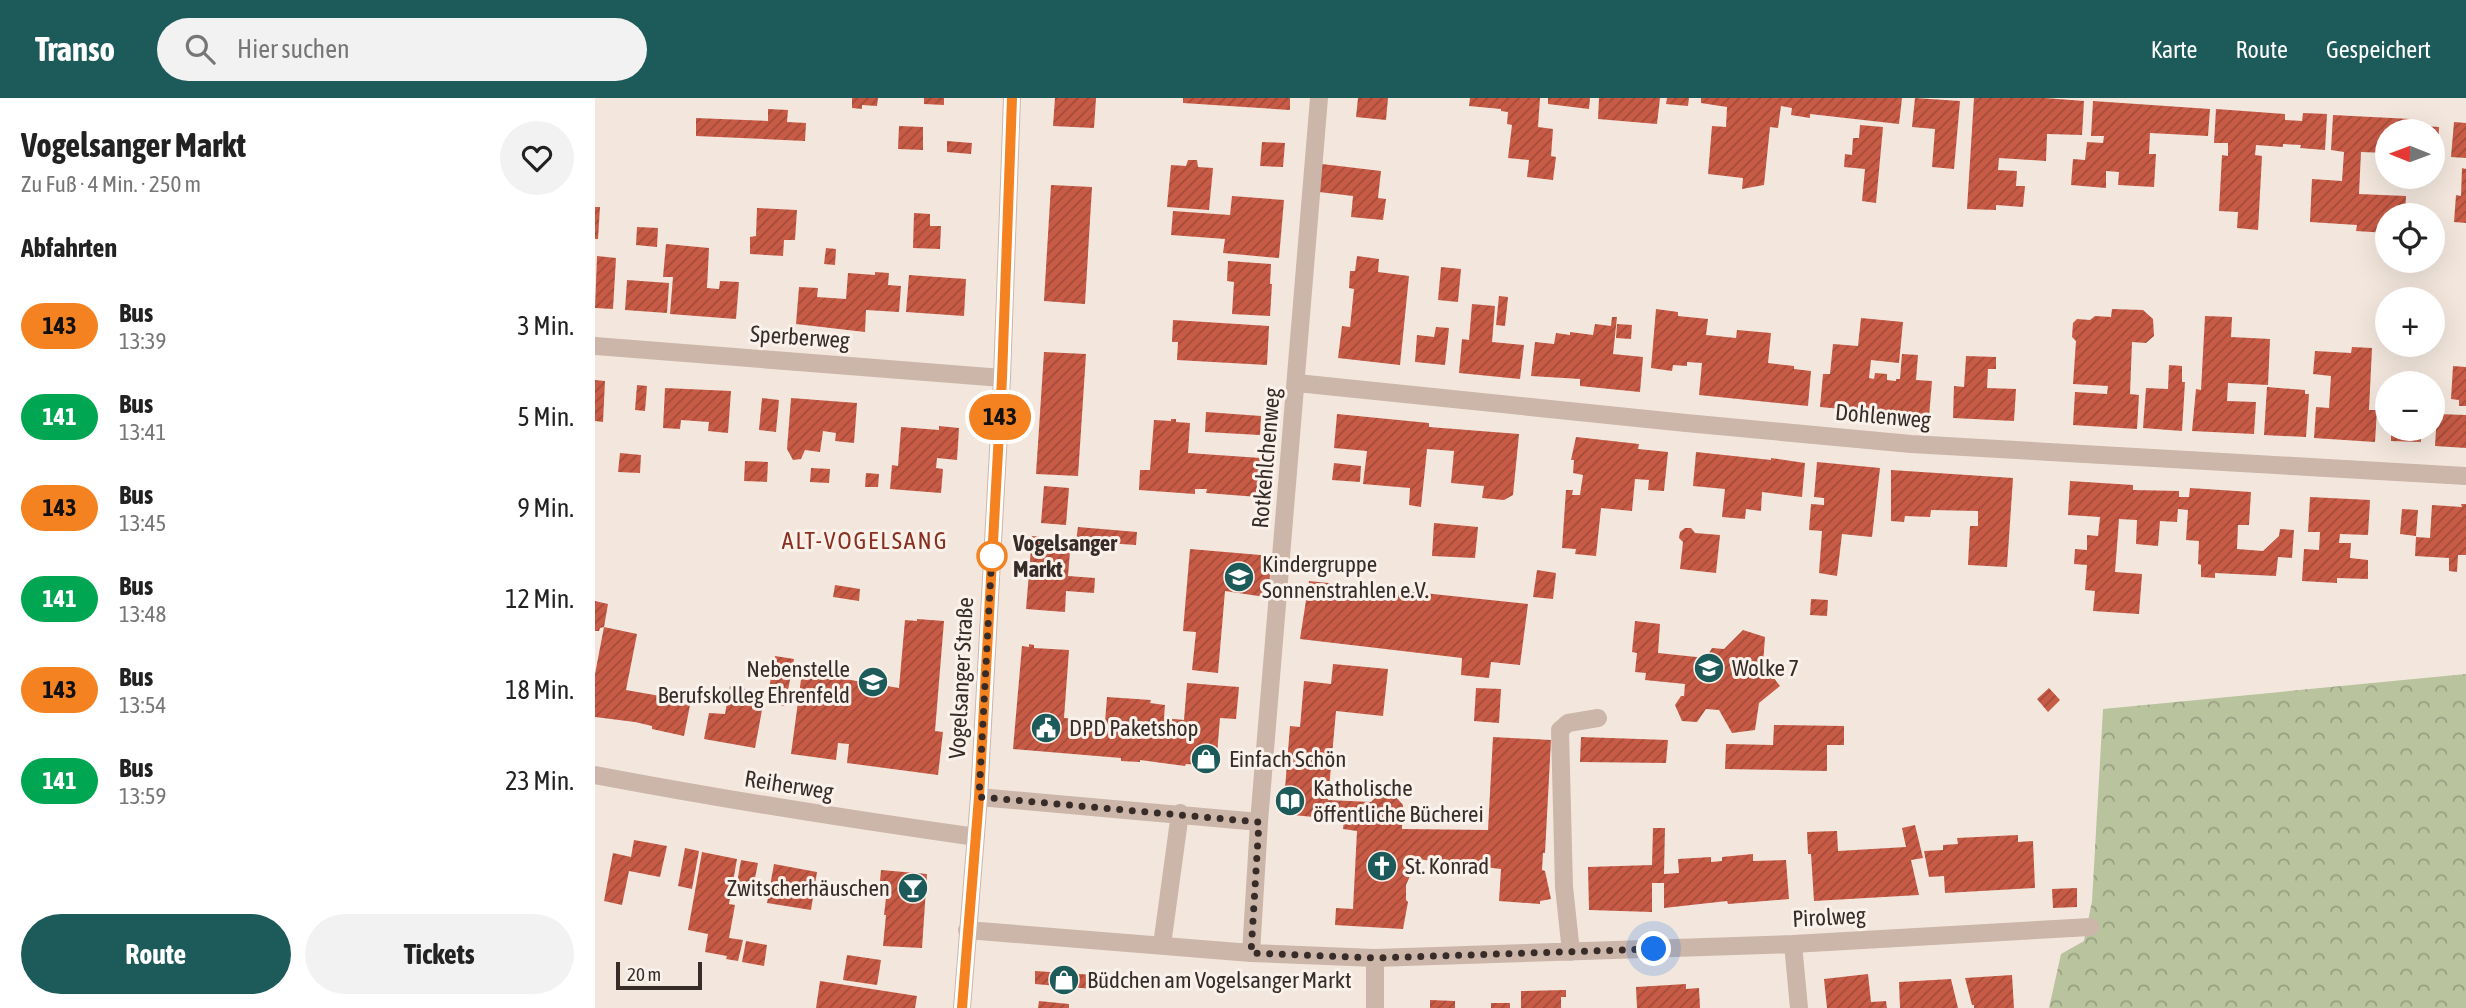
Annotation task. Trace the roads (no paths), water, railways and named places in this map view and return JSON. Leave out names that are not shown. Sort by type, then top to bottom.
[{"type":"street","name":"Vogelsanger Straße","points":[[962,1008],[979,797],[1002,378],[1012,98]]},
{"type":"street","name":"Rotkehlchenweg","points":[[1259,822],[1319,98]]},
{"type":"street","name":"Sperberweg","points":[[595,346],[1002,378]]},
{"type":"street","name":"Dohlenweg","points":[[1297,383],[1686,424],[1911,444],[2466,476]]},
{"type":"street","points":[[1571,952],[1564,887],[1560,730],[1568,723],[1598,718]]},
{"type":"street","name":"Reiherweg","points":[[595,775],[823,816],[976,837]]},
{"type":"street","points":[[967,930],[1251,953],[1259,822],[979,797]]},
{"type":"street","points":[[1162,945],[1180,813]]},
{"type":"street","name":"Pirolweg","points":[[1251,953],[1375,958],[1571,952],[1793,944],[2090,927]]},
{"type":"street","points":[[1793,944],[1800,1008]]},
{"type":"street","points":[[1375,958],[1375,1008]]},
{"type":"place","name":"Vogelsanger Markt","points":[[992,556]]},
{"type":"place","name":"Kindergruppe Sonnenstrahlen e.V.","points":[[1239,577]]},
{"type":"place","name":"Wolke 7","points":[[1709,668]]},
{"type":"place","name":"Nebenstelle Berufskolleg Ehrenfeld","points":[[873,682]]},
{"type":"place","name":"DPD Paketshop","points":[[1046,728]]},
{"type":"place","name":"Einfach Schön","points":[[1206,759]]},
{"type":"place","name":"Katholische öffentliche Bücherei","points":[[1290,801]]},
{"type":"place","name":"St. Konrad","points":[[1382,866]]},
{"type":"place","name":"Zwitscherhäuschen","points":[[913,888]]},
{"type":"place","name":"Büdchen am Vogelsanger Markt","points":[[1064,980]]},
{"type":"district","name":"ALT-VOGELSANG","points":[[865,541]]}]
